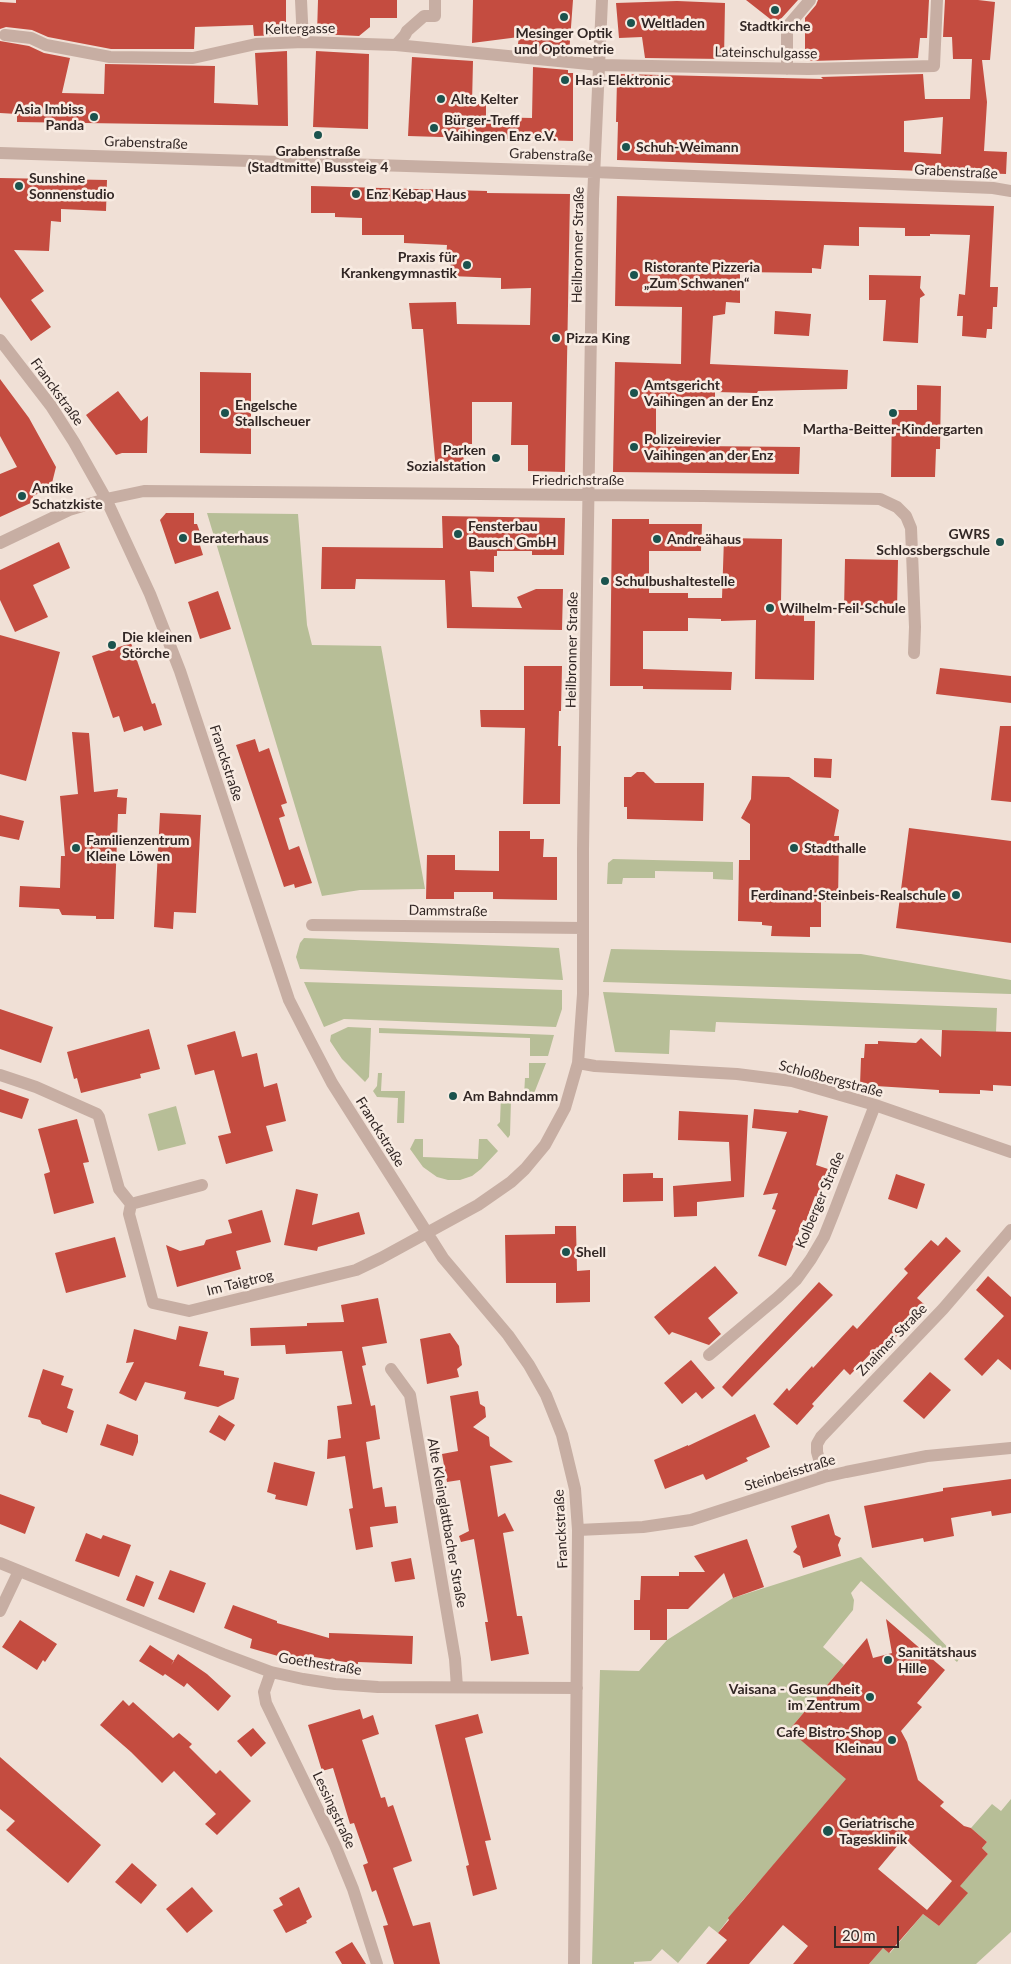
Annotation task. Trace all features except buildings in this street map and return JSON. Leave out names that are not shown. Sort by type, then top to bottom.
[{"type":"street","points":[[300,0],[303,42]]},
{"type":"street","points":[[396,45],[405,35],[406,31],[424,16],[435,16],[435,0]]},
{"type":"street","name":"Heilbronner Straße","points":[[426,1233],[495,1194],[511,1182],[536,1157],[545,1145],[565,1108],[578,1063],[583,994],[594,172],[602,0]]},
{"type":"street","points":[[786,69],[788,27],[810,0]]},
{"type":"street","name":"Lateinschulgasse","points":[[599,65],[786,69],[934,66],[936,0]]},
{"type":"street","name":"Keltergasse","points":[[5,35],[31,38],[46,45],[110,57],[193,58],[256,44],[303,42],[396,45],[599,65]]},
{"type":"street","name":"Grabenstraße","points":[[0,153],[594,172],[993,188],[1011,191]]},
{"type":"street","name":"Franckstraße","points":[[0,340],[51,406],[74,442],[106,499],[150,594],[180,670],[289,1000],[332,1083],[426,1233],[443,1258],[508,1335],[530,1365],[546,1395],[562,1435],[575,1489],[578,1530],[574,1964]]},
{"type":"street","name":"Friedrichstraße","points":[[0,543],[69,510],[138,492],[873,499],[892,503],[906,516],[912,534],[914,653]]},
{"type":"street","name":"Dammstraße","points":[[312,924],[583,928]]},
{"type":"street","name":"Schloßbergstraße","points":[[578,1063],[595,1066],[737,1074],[792,1082],[874,1105],[1011,1152]]},
{"type":"street","name":"Im Taigtrog","points":[[0,1075],[36,1087],[97,1114],[119,1189],[131,1204],[129,1214],[153,1303],[188,1311],[356,1270],[426,1233]]},
{"type":"street","name":"Kolberger Straße","points":[[709,1355],[778,1297],[796,1280],[811,1259],[824,1237],[874,1105]]},
{"type":"street","points":[[131,1204],[202,1185]]},
{"type":"street","name":"Znaimer Straße","points":[[824,1477],[817,1452],[817,1444],[821,1437],[943,1308],[1011,1230]]},
{"type":"street","name":"Alte Kleinglattbacher Straße","points":[[391,1369],[410,1395],[455,1659],[456,1687]]},
{"type":"street","name":"Steinbeisstraße","points":[[578,1530],[643,1526],[691,1520],[824,1477],[927,1456],[1011,1448]]},
{"type":"street","name":"Goethestraße","points":[[0,1563],[270,1672],[335,1684],[378,1687],[577,1688]]},
{"type":"street","points":[[0,1611],[19,1570]]},
{"type":"street","name":"Lessingstraße","points":[[270,1672],[264,1692],[266,1702],[335,1845],[356,1898],[376,1964]]},
{"type":"green space","points":[[207,513],[298,514],[307,625],[312,645],[381,646],[425,889],[360,890],[322,896]]},
{"type":"green space","points":[[613,859],[733,862],[733,880],[713,879],[713,872],[655,871],[655,878],[623,878],[622,884],[607,884],[608,863]]},
{"type":"green space","points":[[304,938],[559,948],[563,980],[300,969],[296,957],[300,943]]},
{"type":"green space","points":[[611,949],[861,954],[1011,980],[1011,994],[603,982]]},
{"type":"green space","points":[[304,982],[562,990],[562,1009],[556,1027],[344,1019],[324,1027]]},
{"type":"green space","points":[[603,992],[997,1008],[996,1032],[716,1022],[715,1032],[670,1030],[669,1054],[615,1052]]},
{"type":"green space","points":[[348,1027],[371,1028],[369,1077],[365,1082],[342,1059],[330,1041],[331,1035]]},
{"type":"green space","points":[[379,1028],[554,1035],[548,1056],[530,1056],[530,1038],[379,1033]]},
{"type":"green space","points":[[529,1063],[546,1063],[531,1101],[511,1100],[510,1135],[508,1138],[497,1125],[500,1122],[501,1095],[524,1096],[525,1078],[529,1078]]},
{"type":"green space","points":[[378,1073],[382,1073],[381,1091],[405,1091],[404,1123],[397,1123],[398,1098],[377,1097],[373,1091],[377,1086]]},
{"type":"green space","points":[[176,1106],[186,1144],[158,1151],[148,1114]]},
{"type":"green space","points":[[415,1139],[423,1139],[423,1157],[478,1159],[479,1139],[487,1139],[498,1151],[472,1176],[460,1180],[448,1180],[437,1177],[423,1167],[410,1149]]},
{"type":"green space","points":[[861,1557],[959,1659],[957,1662],[861,1581],[851,1593],[854,1600],[853,1610],[823,1647],[844,1665],[789,1730],[832,1766],[865,1761],[742,1901],[718,1933],[709,1926],[678,1963],[662,1949],[651,1961],[634,1962],[634,1964],[592,1964],[600,1670],[639,1671],[667,1640],[733,1598]]},
{"type":"green space","points":[[1011,1799],[1011,1932],[976,1964],[869,1964],[883,1948],[890,1953],[923,1914],[939,1926],[967,1893],[954,1881],[965,1880],[988,1854],[982,1848],[987,1842],[971,1828],[992,1804],[1001,1811]]},
{"type":"place","name":"Stadtkirche","points":[[775,10]]},
{"type":"place","name":"Mesinger Optik und Optometrie","points":[[564,17]]},
{"type":"place","name":"Weltladen","points":[[631,23]]},
{"type":"place","name":"Hasi-Elektronic","points":[[565,80]]},
{"type":"place","name":"Alte Kelter","points":[[441,99]]},
{"type":"place","name":"Asia Imbiss Panda","points":[[94,117]]},
{"type":"place","name":"Bürger-Treff Vaihingen Enz e.V.","points":[[434,128]]},
{"type":"place","name":"Grabenstraße (Stadtmitte) Bussteig 4","points":[[318,135]]},
{"type":"place","name":"Schuh-Weimann","points":[[626,147]]},
{"type":"place","name":"Sunshine Sonnenstudio","points":[[19,186]]},
{"type":"place","name":"Enz Kebap Haus","points":[[356,194]]},
{"type":"place","name":"Praxis für Krankengymnastik","points":[[467,265]]},
{"type":"place","name":"Ristorante Pizzeria „Zum Schwanen“","points":[[634,275]]},
{"type":"place","name":"Pizza King","points":[[556,338]]},
{"type":"place","name":"Amtsgericht Vaihingen an der Enz","points":[[634,393]]},
{"type":"place","name":"Engelsche Stallscheuer","points":[[225,413]]},
{"type":"place","name":"Martha-Beitter-Kindergarten","points":[[893,413]]},
{"type":"place","name":"Polizeirevier Vaihingen an der Enz","points":[[634,447]]},
{"type":"place","name":"Parken Sozialstation","points":[[496,458]]},
{"type":"place","name":"Antike Schatzkiste","points":[[22,496]]},
{"type":"place","name":"Fensterbau Bausch GmbH","points":[[458,534]]},
{"type":"place","name":"Beraterhaus","points":[[183,538]]},
{"type":"place","name":"Andreähaus","points":[[657,539]]},
{"type":"place","name":"GWRS Schlossbergschule","points":[[1000,542]]},
{"type":"place","name":"Schulbushaltestelle","points":[[605,581]]},
{"type":"place","name":"Wilhelm-Feil-Schule","points":[[770,608]]},
{"type":"place","name":"Die kleinen Störche","points":[[112,645]]},
{"type":"place","name":"Familienzentrum Kleine Löwen","points":[[76,848]]},
{"type":"place","name":"Stadthalle","points":[[794,848]]},
{"type":"place","name":"Ferdinand-Steinbeis-Realschule","points":[[956,895]]},
{"type":"place","name":"Am Bahndamm","points":[[453,1096]]},
{"type":"place","name":"Shell","points":[[566,1252]]},
{"type":"place","name":"Sanitätshaus Hille","points":[[888,1660]]},
{"type":"place","name":"Vaisana - Gesundheit im Zentrum","points":[[870,1697]]},
{"type":"place","name":"Cafe Bistro-Shop Kleinau","points":[[892,1740]]},
{"type":"place","name":"Geriatrische Tagesklinik","points":[[828,1831]]}]
